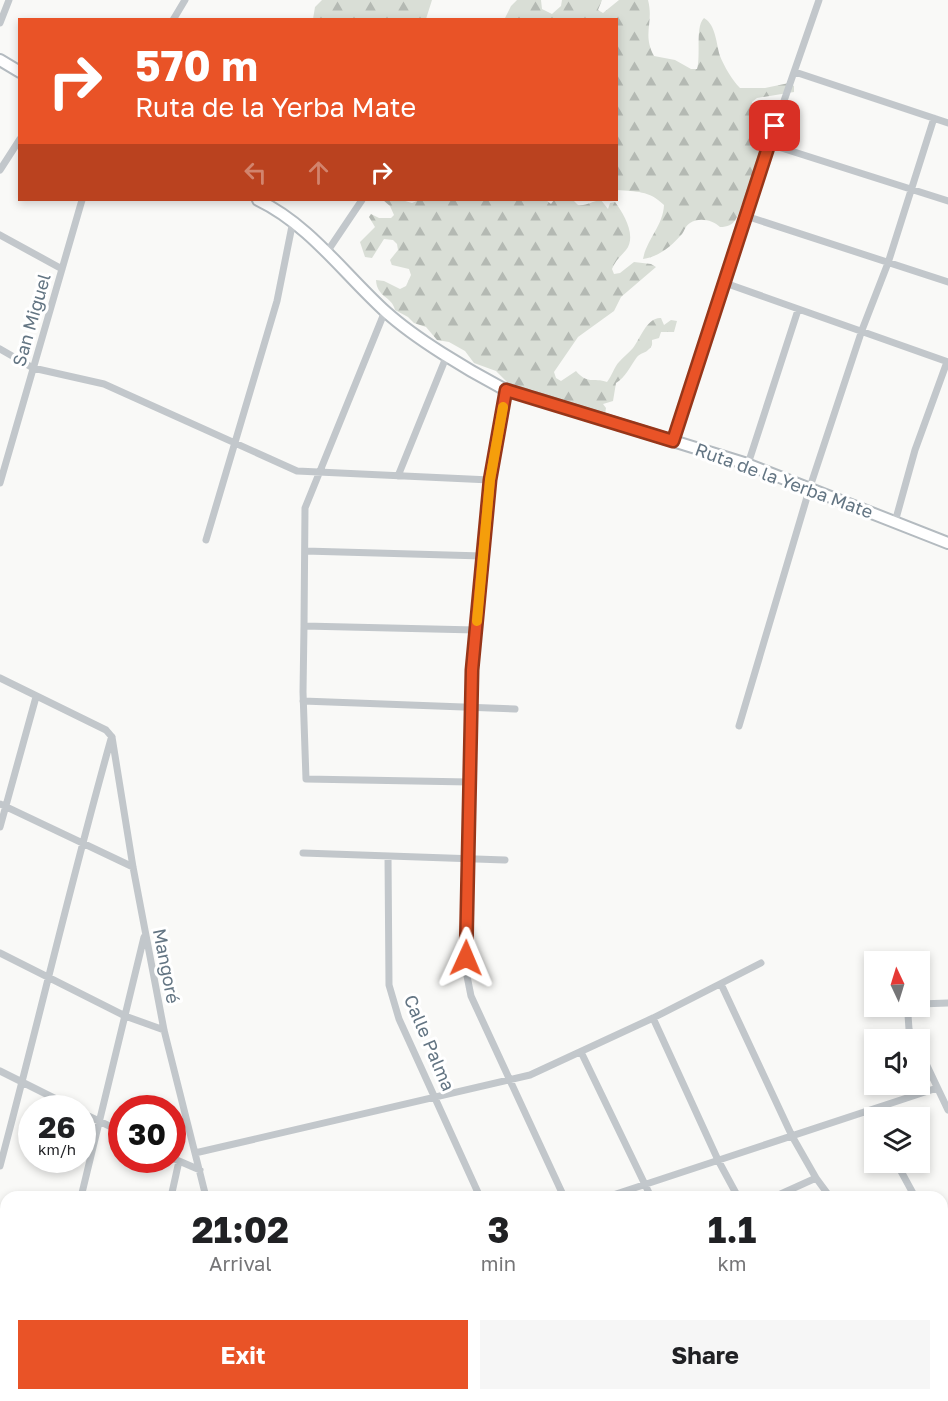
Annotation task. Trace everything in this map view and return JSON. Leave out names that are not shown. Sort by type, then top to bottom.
[{"type":"main road","points":[[0,60],[18,71]]},
{"type":"main road","name":"Ruta de la Yerba Mate","points":[[260,201],[293,221],[400,324],[506,390],[748,464],[948,543]]},
{"type":"street","points":[[0,23],[9,0]]},
{"type":"street","points":[[174,18],[185,0]]},
{"type":"street","points":[[673,441],[769,144],[819,0]]},
{"type":"street","points":[[795,72],[948,123]]},
{"type":"street","points":[[739,726],[810,487],[862,330],[888,263],[934,118]]},
{"type":"street","points":[[0,170],[18,142]]},
{"type":"street","points":[[769,144],[948,201]]},
{"type":"street","name":"San Miguel","points":[[0,483],[1,472],[82,201]]},
{"type":"street","points":[[327,252],[361,201]]},
{"type":"street","points":[[746,216],[948,282]]},
{"type":"street","points":[[206,540],[277,300],[293,221]]},
{"type":"street","points":[[0,236],[62,269]]},
{"type":"street","points":[[725,283],[947,362],[915,450],[895,522]]},
{"type":"street","points":[[748,464],[798,310]]},
{"type":"street","points":[[385,311],[305,508],[303,700],[306,779],[469,782]]},
{"type":"street","points":[[0,349],[33,368],[104,384],[297,471],[490,480]]},
{"type":"street","points":[[398,476],[447,355]]},
{"type":"street","points":[[506,390],[490,480],[476,630],[469,782],[467,976],[471,996],[561,1191]]},
{"type":"street","points":[[305,551],[483,556]]},
{"type":"street","points":[[304,626],[476,630]]},
{"type":"street","points":[[0,678],[106,730],[112,737],[82,843],[50,977],[0,1166]]},
{"type":"street","points":[[0,827],[3,806],[36,697]]},
{"type":"street","points":[[303,700],[515,709]]},
{"type":"street","name":"Mangoré","points":[[112,737],[133,867],[164,1030],[205,1191]]},
{"type":"street","points":[[3,806],[133,867]]},
{"type":"street","points":[[303,853],[505,860]]},
{"type":"street","name":"Calle Palma","points":[[387,856],[389,985],[399,1019],[477,1191]]},
{"type":"street","points":[[82,1191],[145,933]]},
{"type":"street","points":[[0,953],[125,1016],[164,1030]]},
{"type":"street","points":[[195,1153],[530,1075],[653,1018],[761,963]]},
{"type":"street","points":[[721,984],[792,1136],[826,1191]]},
{"type":"street","points":[[930,1004],[948,1003]]},
{"type":"street","points":[[653,1018],[718,1160],[735,1191]]},
{"type":"street","points":[[580,1052],[648,1191]]},
{"type":"street","points":[[0,1071],[48,1095]]},
{"type":"street","points":[[930,1073],[948,1110]]},
{"type":"street","points":[[880,1107],[937,1088]]},
{"type":"street","points":[[626,1191],[864,1112]]},
{"type":"street","points":[[96,1120],[108,1125]]},
{"type":"street","points":[[186,1164],[200,1170]]},
{"type":"street","points":[[172,1191],[174,1173]]},
{"type":"street","points":[[902,1173],[912,1191]]},
{"type":"street","points":[[787,1191],[816,1178]]},
{"type":"green space","points":[[322,0],[432,0],[426,18],[313,18],[315,7]]},
{"type":"green space","points":[[517,0],[541,0],[542,9],[552,14],[561,6],[562,0],[602,0],[598,10],[603,13],[619,0],[648,0],[650,15],[648,35],[654,56],[675,60],[691,69],[697,69],[699,34],[704,18],[711,25],[724,64],[740,88],[765,88],[789,83],[794,86],[794,92],[757,98],[752,102],[755,117],[767,144],[769,163],[758,176],[753,200],[742,204],[733,223],[720,227],[706,220],[694,221],[687,225],[682,234],[669,247],[654,256],[643,259],[661,219],[664,205],[648,194],[618,190],[618,18],[505,18]]},
{"type":"green space","points":[[384,201],[412,203],[417,201],[547,201],[551,204],[553,201],[574,201],[581,205],[602,201],[608,209],[610,203],[615,202],[628,225],[630,238],[626,250],[613,266],[614,274],[620,273],[634,262],[651,264],[656,267],[621,297],[614,311],[578,337],[554,372],[556,378],[561,381],[576,371],[584,378],[607,382],[617,364],[633,348],[644,329],[652,321],[661,318],[664,325],[671,320],[677,321],[674,332],[661,332],[659,338],[652,340],[652,346],[637,357],[625,375],[616,383],[613,401],[603,404],[606,408],[605,414],[579,409],[571,403],[556,400],[533,390],[511,386],[496,371],[474,363],[465,351],[449,342],[437,340],[426,327],[414,323],[395,310],[391,302],[379,290],[376,280],[384,281],[400,289],[406,286],[411,275],[409,269],[392,265],[390,260],[398,250],[393,240],[384,239],[372,258],[365,257],[360,242],[375,227],[369,217],[371,214],[379,218],[391,218],[394,215],[390,206]]},
{"type":"slow traffic","points":[[477,621],[490,480],[503,407]]},
{"type":"route","points":[[466,958],[472,670],[490,480],[506,390],[673,441],[775,126]]}]
